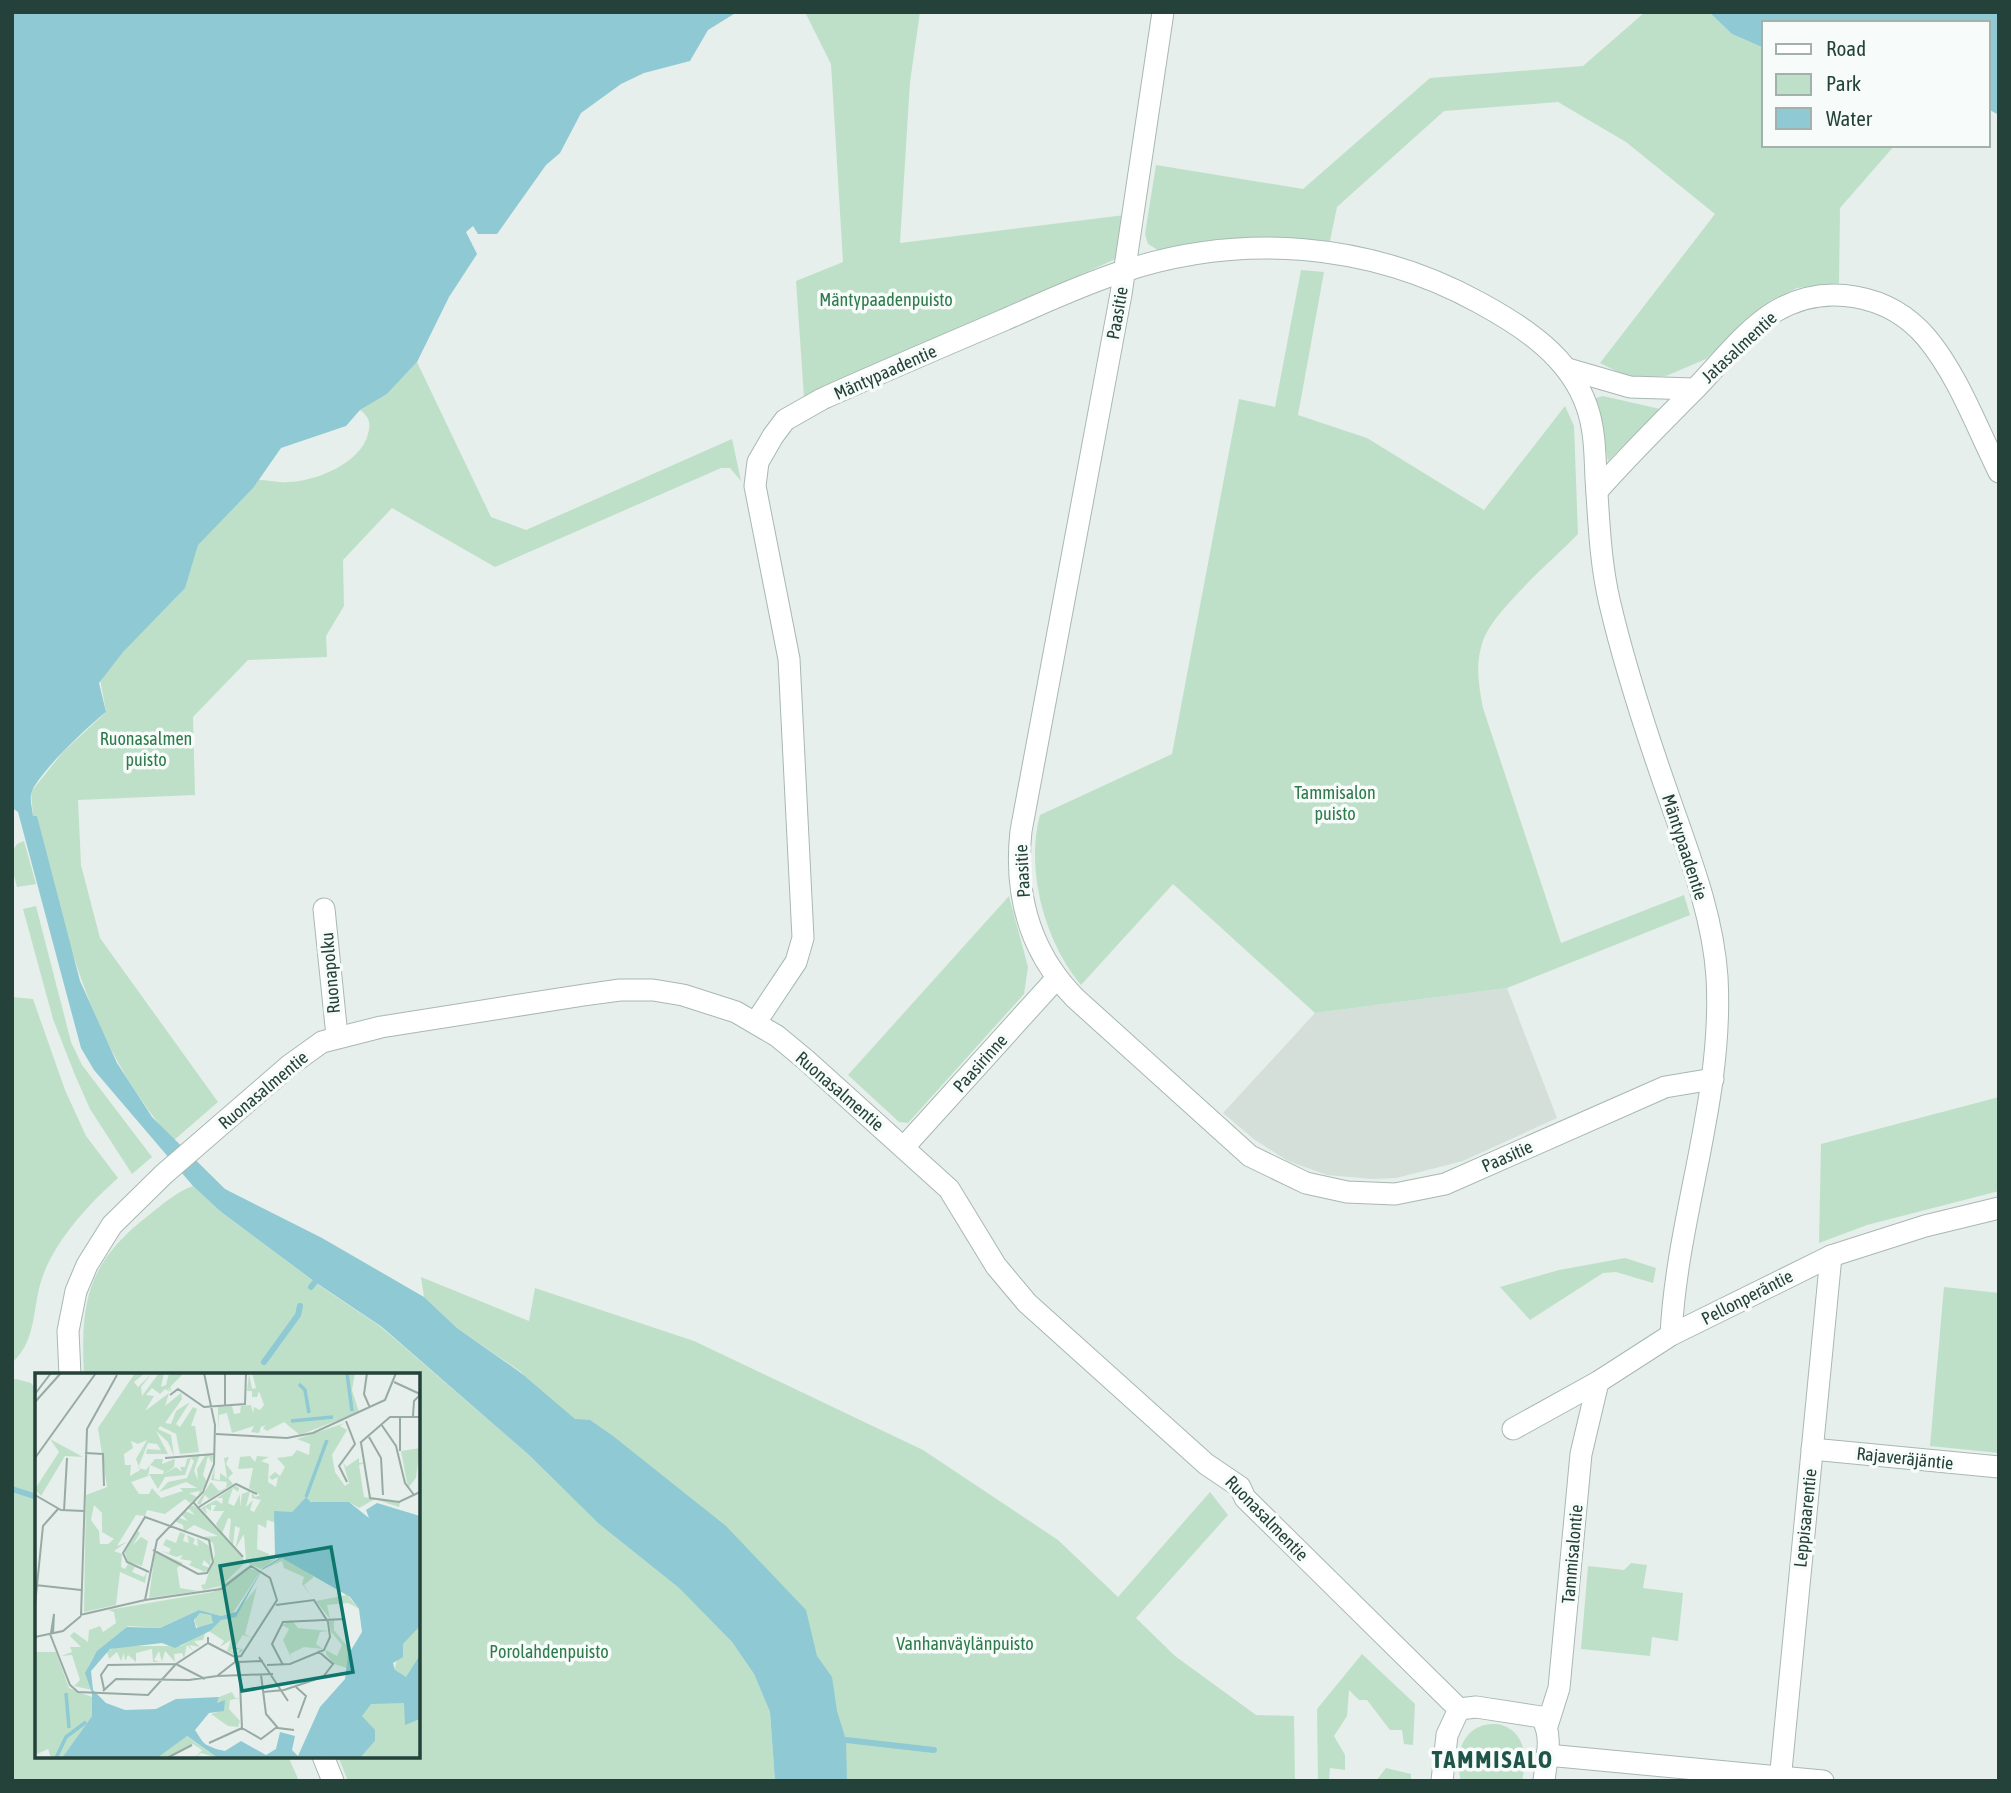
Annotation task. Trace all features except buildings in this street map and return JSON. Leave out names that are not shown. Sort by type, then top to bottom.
[{"type":"street","name":"Paasitie","points":[[1163,12],[1125,271],[1018,858],[1024,912],[1041,956],[1056,979],[1250,1156],[1306,1183],[1347,1192],[1395,1194],[1445,1184],[1665,1087],[1713,1079]]},
{"type":"street","name":"Mäntypaadentie","points":[[756,1022],[796,962],[803,939],[789,659],[755,486],[762,450],[785,421],[822,399],[1125,271],[1167,259],[1231,248],[1314,249],[1369,259],[1426,278],[1497,312],[1551,351],[1568,369],[1587,406],[1593,435],[1604,577],[1615,626],[1704,901],[1717,972],[1718,1009],[1713,1079],[1673,1296],[1671,1335]]},
{"type":"street","name":"Jatasalmentie","points":[[1597,491],[1639,444],[1760,322],[1776,311],[1831,294],[1864,299],[1897,311],[1926,337],[1943,362],[1999,472]]},
{"type":"street","name":"Mäntypaadentie","points":[[1568,369],[1630,387],[1694,389]]},
{"type":"street","name":"Ruonapolku","points":[[324,909],[337,1036]]},
{"type":"street","name":"Paasirinne","points":[[904,1147],[1056,979]]},
{"type":"street","name":"Ruonasalmentie","points":[[70,1373],[71,1313],[86,1265],[118,1217],[290,1065],[322,1042],[337,1036],[620,990],[683,995],[715,1003],[756,1022],[777,1036],[904,1147],[957,1197],[996,1266],[1027,1303],[1206,1464],[1240,1487],[1245,1498],[1459,1709]]},
{"type":"street","name":"Pellonperäntie","points":[[1513,1429],[1598,1382],[1671,1335],[1830,1256],[1925,1226],[1999,1208]]},
{"type":"street","name":"Leppisaarentie","points":[[1780,1779],[1830,1256]]},
{"type":"street","name":"Tammisalontie","points":[[1544,1781],[1547,1726],[1559,1688],[1581,1454],[1598,1382]]},
{"type":"street","name":"Rajaveräjäntie","points":[[1812,1449],[1999,1467]]},
{"type":"street","points":[[1442,1781],[1447,1735],[1459,1709],[1476,1707],[1541,1717],[1547,1726]]},
{"type":"street","points":[[1547,1755],[1823,1781]]},
{"type":"street","points":[[324,1758],[333,1781]]},
{"type":"shaded area","points":[[1507,988],[1557,1118],[1463,1161],[1396,1178],[1327,1175],[1288,1161],[1255,1140],[1223,1113],[1315,1013]]},
{"type":"green space","name":"Mäntypaadenpuisto","points":[[805,12],[920,12],[910,82],[900,243],[1125,215],[1118,258],[804,397],[796,281],[843,262],[831,64]]},
{"type":"green space","points":[[1645,12],[1709,12],[1732,34],[1762,47],[1762,147],[1893,147],[1840,208],[1839,283],[1797,288],[1770,301],[1706,359],[1666,376],[1630,378],[1600,363],[1715,214],[1626,142],[1558,102],[1444,111],[1337,207],[1330,241],[1246,241],[1161,252],[1148,244],[1145,234],[1156,165],[1303,189],[1430,78],[1583,66]]},
{"type":"green space","name":"Tammisalon puisto","points":[[1301,270],[1324,272],[1298,415],[1367,438],[1484,510],[1565,406],[1574,426],[1578,534],[1510,602],[1487,631],[1478,668],[1483,708],[1561,943],[1684,895],[1690,915],[1507,988],[1315,1013],[1173,884],[1081,985],[1068,968],[1048,927],[1041,904],[1035,859],[1040,815],[1172,754],[1239,399],[1275,407]]},
{"type":"green space","name":"Ruonasalmen puisto","points":[[417,362],[491,517],[526,530],[732,439],[741,481],[730,468],[721,468],[495,567],[392,508],[343,560],[344,606],[326,636],[327,657],[248,660],[193,717],[195,795],[78,800],[81,865],[100,938],[218,1102],[173,1141],[144,1104],[120,1066],[84,988],[37,816],[33,816],[31,792],[62,753],[106,712],[94,646],[274,457],[259,480],[283,482],[310,479],[347,462],[364,444],[368,434],[369,423],[360,410],[387,394]]},
{"type":"green space","points":[[1603,396],[1660,409],[1608,461],[1596,402],[1596,398]]},
{"type":"green space","points":[[24,841],[36,884],[17,887],[12,867],[13,850],[17,844]]},
{"type":"green space","points":[[1009,896],[1028,967],[1024,994],[908,1123],[899,1122],[848,1075]]},
{"type":"green space","points":[[36,906],[71,1042],[82,1065],[152,1157],[132,1174],[90,1109],[53,1019],[23,909]]},
{"type":"green space","points":[[12,997],[33,999],[65,1090],[86,1136],[118,1178],[86,1210],[58,1246],[40,1285],[27,1343],[12,1363]]},
{"type":"green space","points":[[1999,1097],[1999,1191],[1867,1225],[1819,1243],[1821,1144]]},
{"type":"green space","name":"Porolahdenpuisto","points":[[193,1186],[220,1211],[320,1286],[381,1327],[529,1455],[599,1524],[679,1588],[732,1642],[754,1674],[770,1712],[775,1781],[348,1781],[339,1758],[420,1758],[420,1373],[84,1373],[87,1304],[101,1267],[129,1232],[181,1192]]},
{"type":"green space","points":[[1625,1258],[1656,1268],[1653,1283],[1616,1272],[1603,1273],[1530,1320],[1500,1287],[1559,1270]]},
{"type":"green space","name":"Vanhanväylänpuisto","points":[[421,1277],[529,1321],[535,1288],[694,1341],[923,1450],[1058,1540],[1118,1597],[1210,1492],[1228,1515],[1136,1618],[1175,1656],[1256,1715],[1294,1716],[1295,1781],[825,1781],[825,1745],[521,1372],[457,1328],[424,1297]]},
{"type":"green space","points":[[1944,1287],[1999,1293],[1999,1453],[1930,1446]]},
{"type":"green space","points":[[12,1380],[31,1383],[35,1388],[35,1758],[289,1758],[299,1781],[12,1781]]},
{"type":"green space","points":[[1631,1563],[1647,1565],[1643,1588],[1683,1593],[1678,1641],[1652,1637],[1650,1656],[1581,1649],[1588,1566],[1624,1570]]},
{"type":"green space","points":[[1362,1654],[1415,1704],[1413,1745],[1404,1744],[1402,1730],[1390,1730],[1367,1700],[1359,1700],[1349,1690],[1347,1716],[1334,1736],[1345,1755],[1345,1770],[1330,1768],[1329,1781],[1318,1781],[1317,1709]]},
{"type":"green space","points":[[1497,1724],[1514,1732],[1519,1738],[1525,1763],[1522,1781],[1461,1781],[1459,1760],[1464,1741],[1476,1728]]},
{"type":"green space","points":[[1386,1768],[1411,1774],[1411,1781],[1376,1781]]},
{"type":"water","points":[[12,12],[737,12],[708,30],[690,61],[644,73],[621,84],[581,113],[560,153],[546,165],[497,234],[478,234],[473,226],[466,232],[477,254],[449,297],[417,362],[387,394],[360,410],[346,426],[281,448],[253,488],[198,545],[185,588],[123,652],[99,683],[106,712],[52,763],[35,786],[31,799],[33,816],[37,816],[80,981],[117,1063],[152,1117],[225,1189],[322,1238],[424,1297],[457,1328],[521,1373],[575,1419],[590,1420],[613,1436],[726,1526],[806,1610],[817,1656],[832,1677],[837,1711],[846,1740],[847,1781],[775,1781],[770,1712],[754,1674],[732,1642],[679,1588],[599,1524],[529,1455],[382,1327],[315,1282],[220,1211],[193,1186],[94,1070],[81,1048],[18,812],[12,808]]},
{"type":"water","points":[[1709,12],[1999,12],[1999,115],[1990,110],[1990,21],[1762,21],[1762,47],[1732,34]]},
{"type":"waterway","points":[[311,1287],[315,1282]]},
{"type":"waterway","points":[[264,1362],[298,1315],[300,1306]]},
{"type":"waterway","points":[[12,1489],[35,1496]]},
{"type":"waterway","points":[[846,1740],[934,1750]]},
{"type":"district","name":"TAMMISALO","points":[[1493,1759]]}]
